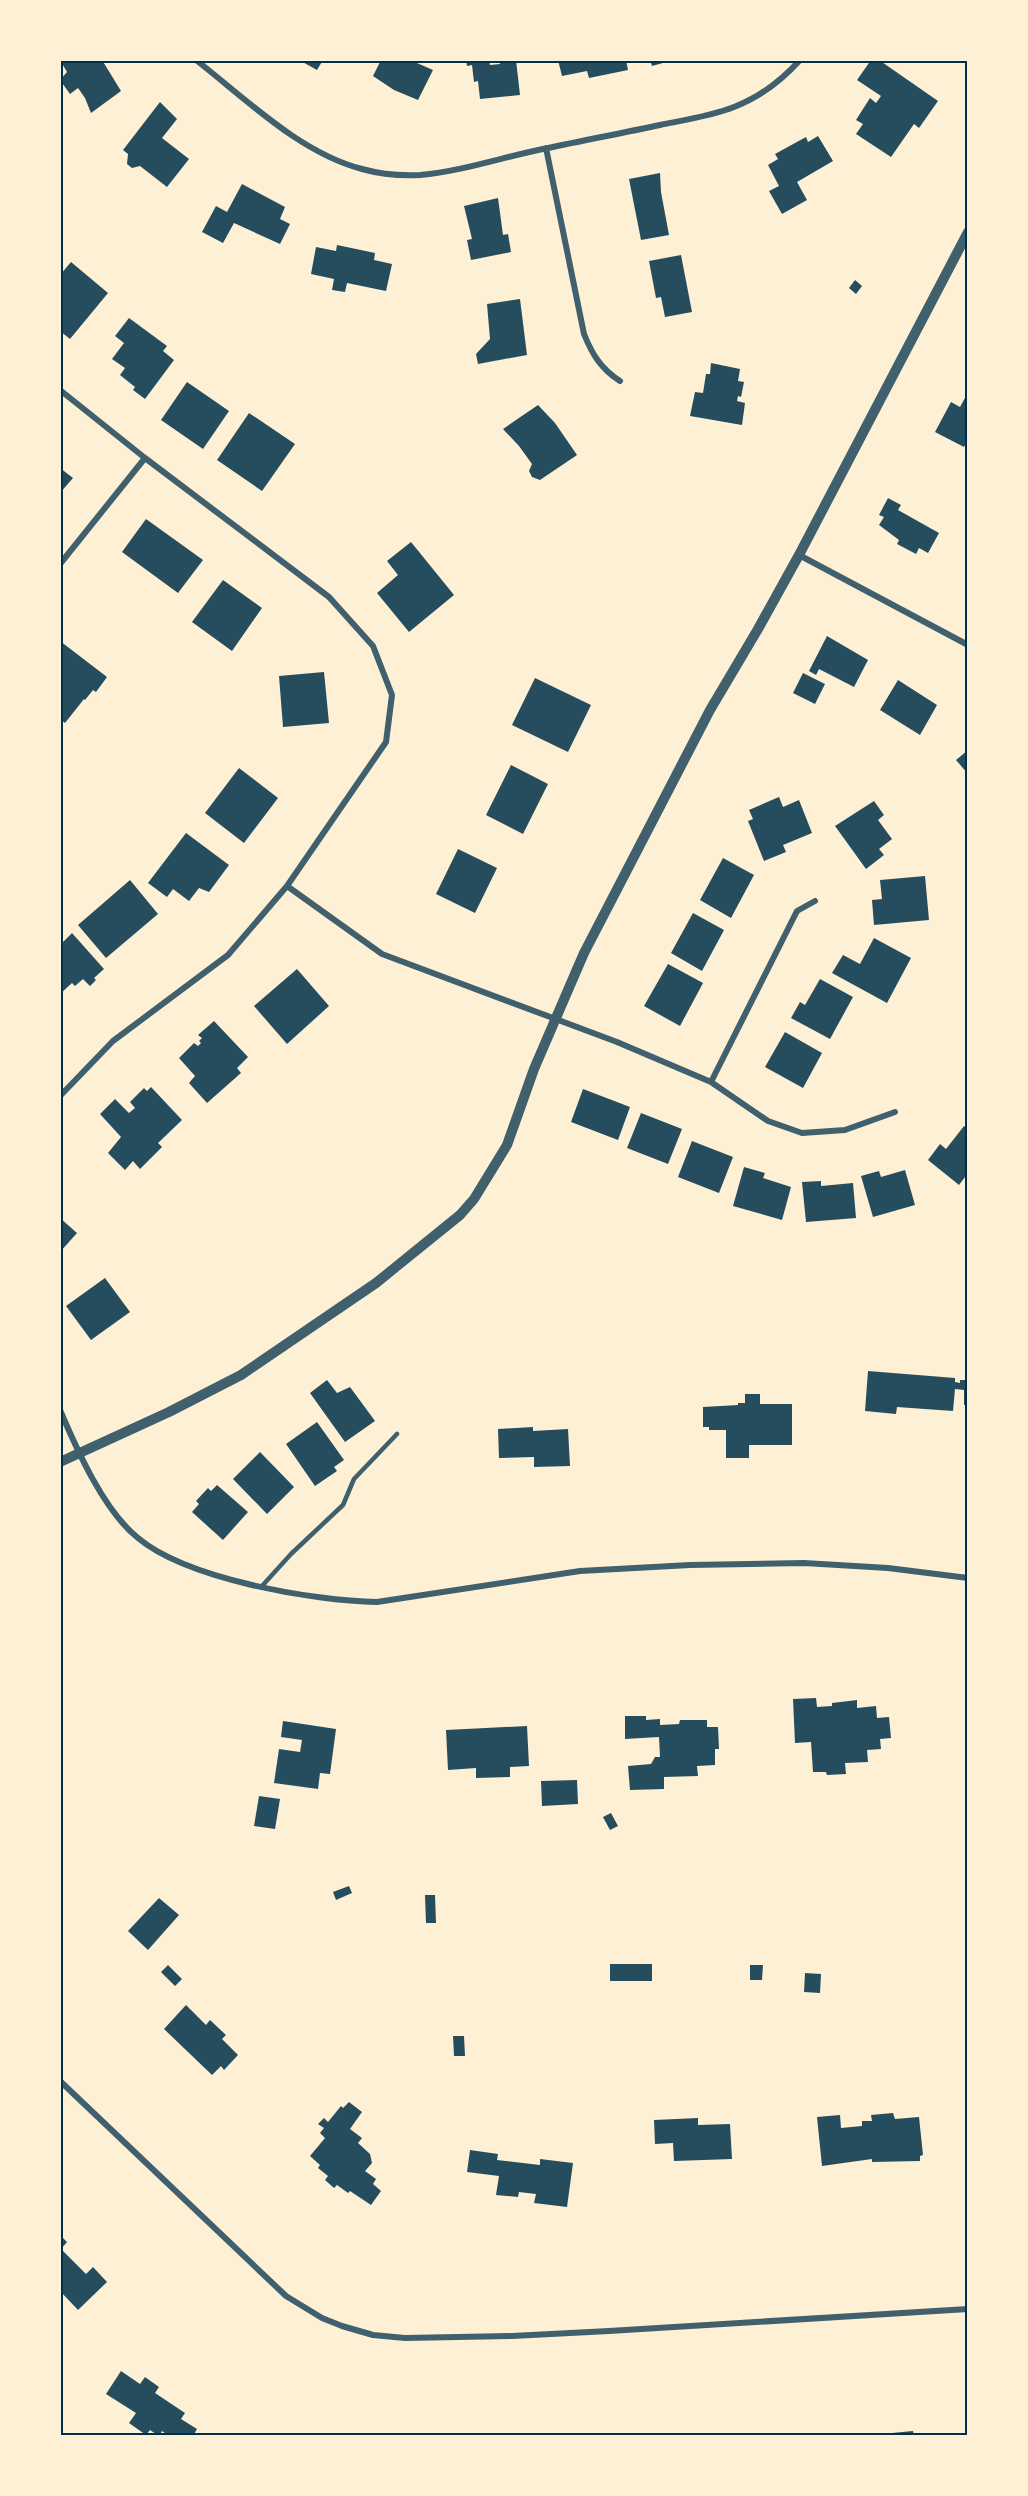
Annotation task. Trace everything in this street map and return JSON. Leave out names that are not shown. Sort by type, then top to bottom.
[{"type":"street","points":[[196,60],[317,151],[364,170],[398,175],[448,172],[546,148],[702,117],[734,107],[763,93],[788,74],[800,60]]},
{"type":"street","points":[[546,148],[584,334],[591,353],[604,369],[620,381]]},
{"type":"street","points":[[60,1462],[169,1412],[241,1375],[376,1283],[460,1215],[486,1182],[507,1145],[555,1019],[584,953],[710,710],[799,555],[968,232]]},
{"type":"street","points":[[60,390],[145,458],[329,597],[373,646],[392,695],[386,742],[287,886],[228,955],[113,1041],[60,1096]]},
{"type":"street","points":[[60,564],[145,458]]},
{"type":"street","points":[[799,555],[968,645]]},
{"type":"street","points":[[287,886],[382,954],[617,1042],[711,1082],[768,1121],[802,1133],[845,1130],[895,1112]]},
{"type":"street","points":[[711,1082],[797,911],[815,901]]},
{"type":"street","points":[[60,1410],[79,1454],[118,1518],[136,1538],[155,1551],[192,1568],[326,1600],[377,1602],[580,1571],[690,1565],[804,1563],[888,1568],[968,1578]]},
{"type":"street","points":[[60,2081],[286,2296],[322,2318],[373,2335],[405,2338],[512,2336],[968,2309]]},
{"type":"lane","points":[[262,1586],[291,1554],[343,1505],[354,1479],[397,1434]]},
{"type":"building","points":[[60,60],[102,60],[121,91],[91,113],[78,88],[70,94],[60,80],[67,72]]},
{"type":"building","points":[[299,60],[323,60],[317,70]]},
{"type":"building","points":[[381,60],[410,60],[433,70],[418,100],[394,90],[373,76]]},
{"type":"building","points":[[466,60],[489,60],[490,65],[500,64],[499,60],[516,60],[520,95],[480,99],[478,81],[474,82],[472,65],[467,66]]},
{"type":"building","points":[[558,60],[626,60],[628,70],[589,78],[587,71],[562,76]]},
{"type":"building","points":[[650,60],[670,60],[670,61],[652,66]]},
{"type":"building","points":[[871,60],[879,60],[938,101],[919,128],[914,124],[891,157],[856,134],[863,124],[856,120],[870,98],[876,103],[881,96],[857,80]]},
{"type":"building","points":[[160,102],[177,119],[162,138],[189,159],[167,187],[140,166],[132,168],[127,164],[128,154],[123,150]]},
{"type":"building","points":[[818,136],[833,161],[797,182],[807,200],[782,214],[769,191],[779,186],[768,165],[778,159],[775,154],[806,137],[808,142]]},
{"type":"building","points":[[660,173],[669,235],[641,240],[629,179]]},
{"type":"building","points":[[242,184],[285,207],[280,219],[290,224],[280,244],[234,223],[223,243],[202,232],[216,206],[227,212]]},
{"type":"building","points":[[498,198],[503,235],[508,234],[511,252],[471,260],[467,240],[472,239],[464,206]]},
{"type":"building","points":[[337,245],[375,253],[374,260],[392,264],[386,291],[347,283],[345,292],[332,290],[334,279],[311,274],[316,247],[336,251]]},
{"type":"building","points":[[681,255],[692,312],[665,317],[661,297],[656,298],[649,261]]},
{"type":"building","points":[[71,262],[108,293],[70,339],[60,331],[60,275]]},
{"type":"building","points":[[855,280],[862,286],[856,294],[849,288]]},
{"type":"building","points":[[520,299],[527,355],[478,364],[476,354],[490,339],[487,304]]},
{"type":"building","points":[[129,318],[167,346],[163,351],[174,360],[145,399],[133,390],[135,387],[120,375],[125,368],[112,359],[124,343],[115,336]]},
{"type":"building","points":[[711,363],[740,369],[738,381],[744,382],[741,397],[738,396],[737,401],[745,403],[742,425],[690,416],[695,392],[703,393],[706,374],[710,374]]},
{"type":"building","points":[[187,382],[229,411],[203,449],[161,420]]},
{"type":"building","points":[[966,396],[968,397],[968,439],[964,447],[935,432],[951,402],[960,407]]},
{"type":"building","points":[[538,405],[555,423],[577,455],[540,480],[532,477],[529,471],[532,464],[503,429]]},
{"type":"building","points":[[249,413],[295,444],[262,491],[217,460]]},
{"type":"building","points":[[60,468],[73,478],[60,493]]},
{"type":"building","points":[[888,498],[901,505],[898,510],[939,533],[928,553],[919,548],[916,554],[897,544],[899,540],[879,525],[884,517],[879,515]]},
{"type":"building","points":[[146,519],[203,560],[178,593],[122,552]]},
{"type":"building","points":[[411,542],[454,595],[409,632],[377,593],[398,575],[387,561]]},
{"type":"building","points":[[223,580],[262,608],[232,651],[192,622]]},
{"type":"building","points":[[827,636],[868,660],[854,687],[819,669],[816,675],[809,671]]},
{"type":"building","points":[[60,641],[107,677],[96,692],[93,690],[84,699],[65,723],[60,719]]},
{"type":"building","points":[[324,672],[329,723],[283,727],[279,676]]},
{"type":"building","points":[[803,673],[825,684],[815,704],[793,693]]},
{"type":"building","points":[[535,678],[591,705],[568,752],[512,725]]},
{"type":"building","points":[[898,680],[937,705],[920,735],[880,710]]},
{"type":"building","points":[[968,750],[968,774],[956,760]]},
{"type":"building","points":[[511,765],[548,784],[523,834],[486,815]]},
{"type":"building","points":[[239,768],[278,798],[244,843],[205,813]]},
{"type":"building","points":[[779,797],[783,807],[799,800],[812,833],[783,845],[786,852],[764,861],[748,821],[753,819],[749,810]]},
{"type":"building","points":[[874,801],[884,815],[878,820],[892,839],[879,849],[884,855],[866,869],[835,826]]},
{"type":"building","points":[[186,833],[229,865],[209,892],[199,888],[189,901],[173,889],[167,897],[148,883]]},
{"type":"building","points":[[458,849],[497,868],[475,913],[436,894]]},
{"type":"building","points":[[723,858],[754,875],[731,918],[700,900]]},
{"type":"building","points":[[925,876],[929,920],[874,925],[872,900],[882,899],[880,880]]},
{"type":"building","points":[[130,880],[158,914],[106,958],[78,925]]},
{"type":"building","points":[[693,913],[724,930],[702,971],[671,953]]},
{"type":"building","points":[[72,933],[104,969],[94,978],[96,980],[90,986],[83,979],[75,986],[72,983],[60,994],[60,941],[62,943]]},
{"type":"building","points":[[874,938],[911,958],[887,1003],[832,973],[843,955],[860,964]]},
{"type":"building","points":[[668,964],[703,983],[680,1026],[644,1006]]},
{"type":"building","points":[[297,969],[329,1006],[287,1044],[254,1006]]},
{"type":"building","points":[[820,979],[853,997],[830,1039],[791,1018],[800,1002],[805,1005]]},
{"type":"building","points":[[214,1021],[248,1057],[237,1068],[241,1073],[207,1103],[189,1083],[195,1076],[179,1058],[194,1043],[198,1046],[201,1043],[199,1041],[202,1038],[198,1035]]},
{"type":"building","points":[[785,1032],[822,1053],[803,1088],[765,1067]]},
{"type":"building","points":[[151,1087],[182,1120],[158,1143],[162,1147],[140,1169],[133,1161],[125,1170],[108,1153],[121,1137],[100,1114],[115,1099],[129,1113],[135,1108],[130,1102],[144,1088],[147,1091]]},
{"type":"building","points":[[583,1089],[630,1107],[618,1140],[571,1122]]},
{"type":"building","points":[[641,1113],[682,1129],[668,1164],[627,1148]]},
{"type":"building","points":[[964,1126],[968,1129],[968,1173],[959,1185],[928,1160],[940,1144],[946,1149]]},
{"type":"building","points":[[692,1141],[733,1157],[719,1193],[678,1177]]},
{"type":"building","points":[[744,1167],[765,1173],[763,1178],[791,1187],[782,1220],[733,1206]]},
{"type":"building","points":[[905,1170],[915,1205],[873,1217],[861,1176],[879,1171],[881,1177]]},
{"type":"building","points":[[821,1181],[821,1186],[853,1183],[856,1218],[806,1222],[802,1182]]},
{"type":"building","points":[[60,1218],[77,1233],[60,1252]]},
{"type":"building","points":[[105,1278],[130,1312],[91,1340],[66,1306]]},
{"type":"building","points":[[868,1371],[955,1378],[955,1382],[960,1383],[960,1380],[968,1380],[968,1405],[964,1405],[964,1390],[955,1389],[953,1411],[897,1407],[896,1414],[865,1411]]},
{"type":"building","points":[[327,1380],[337,1393],[350,1387],[375,1421],[345,1442],[310,1393]]},
{"type":"building","points":[[745,1394],[760,1394],[760,1404],[792,1404],[792,1445],[749,1445],[749,1458],[726,1458],[726,1430],[709,1430],[709,1427],[703,1427],[703,1407],[745,1403]]},
{"type":"building","points":[[317,1422],[344,1460],[334,1467],[337,1471],[315,1486],[286,1444]]},
{"type":"building","points":[[533,1427],[533,1431],[568,1429],[570,1466],[534,1467],[534,1457],[499,1458],[498,1429]]},
{"type":"building","points":[[260,1452],[294,1487],[267,1514],[233,1479]]},
{"type":"building","points":[[217,1485],[248,1512],[223,1540],[192,1512],[199,1504],[196,1501],[208,1488],[211,1491]]},
{"type":"building","points":[[816,1698],[817,1707],[857,1700],[857,1708],[876,1706],[877,1718],[889,1717],[891,1738],[880,1739],[881,1749],[867,1750],[868,1762],[845,1763],[846,1774],[827,1775],[826,1772],[813,1772],[811,1742],[795,1743],[793,1699]]},
{"type":"building","points":[[625,1716],[646,1716],[646,1720],[660,1719],[660,1725],[679,1724],[680,1720],[707,1720],[707,1727],[718,1727],[719,1749],[715,1749],[715,1765],[697,1766],[698,1776],[664,1777],[664,1789],[630,1790],[628,1766],[651,1764],[655,1757],[660,1757],[659,1737],[625,1739]]},
{"type":"building","points":[[283,1721],[336,1729],[330,1774],[320,1773],[318,1789],[274,1783],[279,1749],[300,1752],[302,1740],[281,1737]]},
{"type":"building","points":[[527,1726],[529,1766],[510,1767],[510,1777],[476,1778],[476,1768],[448,1770],[446,1730]]},
{"type":"building","points":[[577,1780],[578,1804],[542,1806],[541,1781]]},
{"type":"building","points":[[259,1796],[280,1799],[275,1829],[254,1826]]},
{"type":"building","points":[[611,1813],[618,1826],[610,1830],[603,1817]]},
{"type":"building","points":[[349,1886],[352,1893],[336,1900],[333,1892]]},
{"type":"building","points":[[425,1895],[435,1895],[436,1923],[426,1923]]},
{"type":"building","points":[[159,1898],[179,1915],[148,1950],[128,1931]]},
{"type":"building","points":[[610,1964],[652,1964],[652,1981],[610,1981]]},
{"type":"building","points":[[168,1965],[182,1979],[175,1986],[161,1972]]},
{"type":"building","points":[[750,1965],[763,1965],[762,1980],[750,1980]]},
{"type":"building","points":[[805,1973],[821,1974],[820,1993],[804,1992]]},
{"type":"building","points":[[186,2005],[206,2025],[210,2020],[226,2035],[222,2039],[238,2055],[224,2070],[221,2066],[212,2075],[164,2029]]},
{"type":"building","points":[[453,2036],[464,2036],[465,2056],[454,2056]]},
{"type":"building","points":[[349,2102],[362,2112],[350,2129],[362,2138],[358,2143],[370,2154],[372,2163],[365,2171],[376,2179],[373,2184],[381,2191],[371,2205],[337,2185],[334,2188],[325,2180],[328,2176],[318,2168],[320,2165],[310,2156],[325,2138],[320,2133],[324,2128],[318,2124],[324,2118],[328,2122],[341,2106],[343,2108]]},
{"type":"building","points":[[893,2113],[895,2119],[919,2117],[923,2155],[920,2156],[920,2161],[872,2162],[872,2159],[822,2166],[817,2117],[840,2115],[841,2128],[862,2126],[862,2121],[872,2121],[871,2115]]},
{"type":"building","points":[[698,2118],[698,2125],[730,2124],[732,2159],[674,2161],[673,2143],[655,2144],[654,2120]]},
{"type":"building","points":[[470,2150],[498,2154],[497,2160],[540,2165],[540,2159],[573,2163],[567,2207],[534,2203],[536,2194],[519,2192],[518,2197],[496,2195],[499,2176],[467,2172]]},
{"type":"building","points":[[60,2235],[67,2242],[61,2249],[86,2274],[93,2267],[107,2282],[78,2310],[60,2291]]},
{"type":"building","points":[[121,2371],[140,2384],[145,2377],[159,2387],[155,2393],[185,2413],[181,2419],[197,2429],[193,2436],[169,2436],[162,2431],[159,2436],[150,2430],[146,2435],[129,2423],[136,2413],[106,2394]]},
{"type":"building","points":[[913,2431],[914,2436],[892,2436],[892,2433]]},
{"type":"building","points":[[865,2433],[865,2436],[839,2436],[839,2434]]}]
